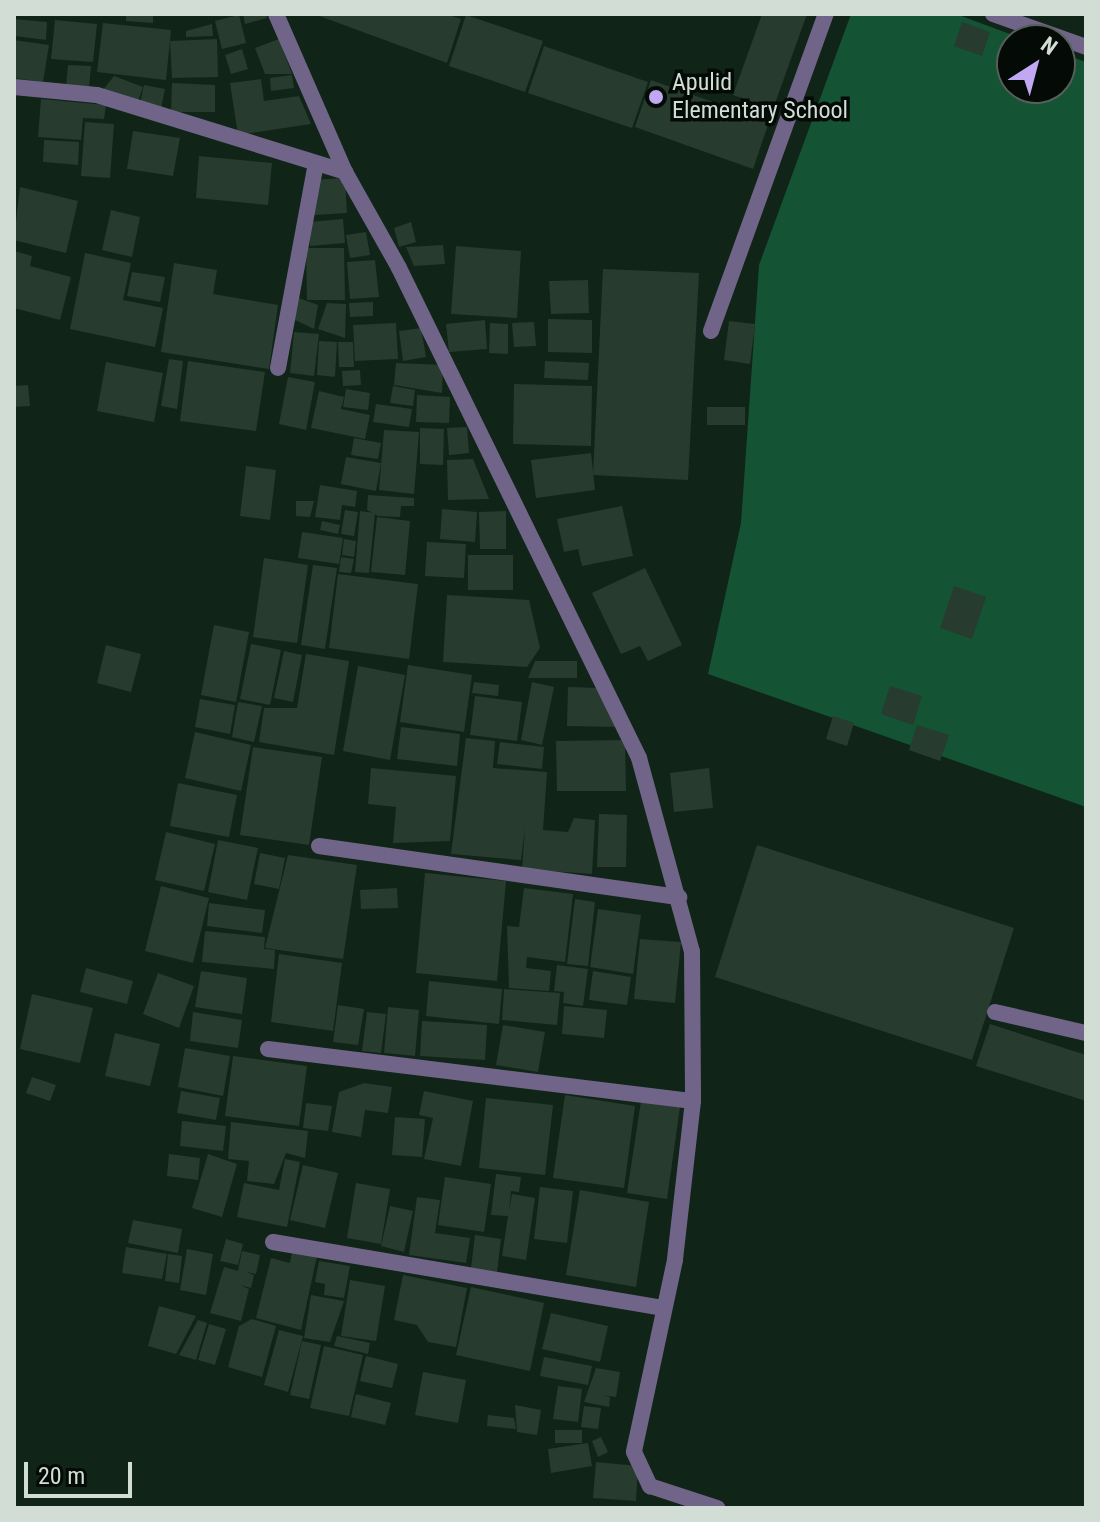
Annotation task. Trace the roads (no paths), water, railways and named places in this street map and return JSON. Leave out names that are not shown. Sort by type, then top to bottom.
[{"type":"street","points":[[276,14],[345,172],[399,268],[639,758],[692,952],[693,1101],[675,1260],[662,1308],[634,1452],[650,1486],[717,1508]]},
{"type":"street","points":[[711,331],[826,14]]},
{"type":"street","points":[[993,14],[1086,47]]},
{"type":"street","points":[[14,87],[97,95],[345,172]]},
{"type":"street","points":[[278,368],[316,163]]},
{"type":"street","points":[[319,846],[679,897]]},
{"type":"street","points":[[995,1012],[1086,1033]]},
{"type":"street","points":[[268,1049],[693,1101]]},
{"type":"street","points":[[273,1242],[662,1308]]},
{"type":"place","name":"Apulid Elementary School","points":[[656,97]]}]
